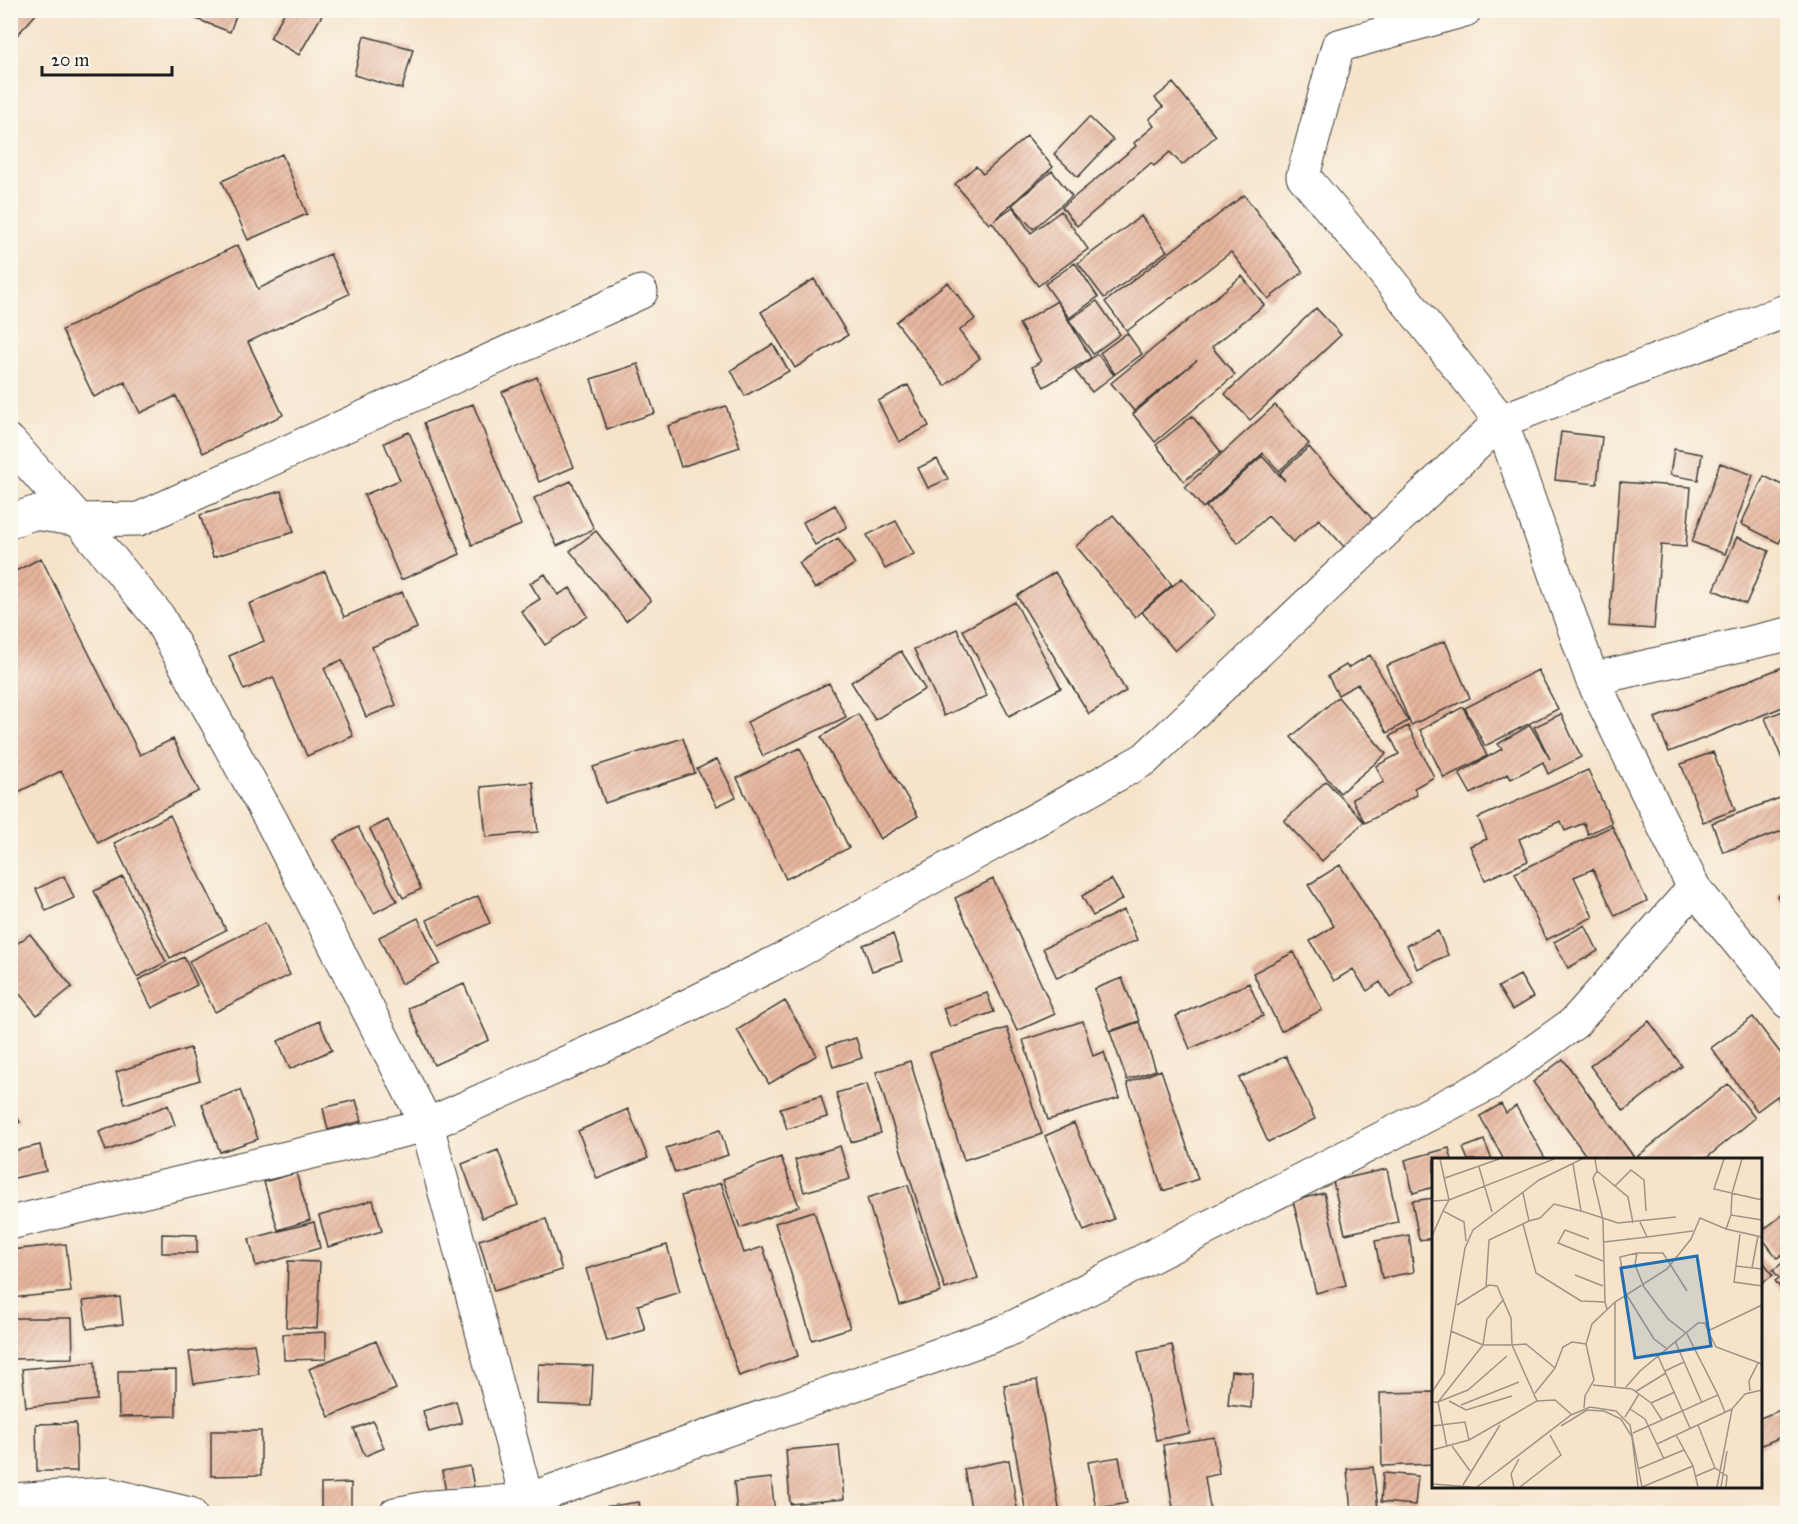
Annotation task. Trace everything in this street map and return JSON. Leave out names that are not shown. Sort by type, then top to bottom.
[{"type":"street","points":[[1465,10],[1338,46],[1303,176],[1383,271],[1501,421],[1592,679],[1694,888],[1788,1002]]},
{"type":"street","points":[[10,521],[34,513],[79,520],[139,519],[642,292]]},
{"type":"street","points":[[10,1223],[427,1125],[630,1034],[795,953],[1145,759],[1501,421],[1788,310]]},
{"type":"street","points":[[10,442],[79,520],[158,616],[272,822],[427,1125],[530,1507]]},
{"type":"street","points":[[1592,679],[1788,634]]},
{"type":"street","points":[[395,1514],[432,1507],[530,1507],[1006,1330],[1490,1083],[1574,1023],[1694,888]]},
{"type":"street","points":[[10,1500],[108,1494],[190,1514]]},
{"type":"building","points":[[10,10],[34,10],[37,13],[10,43]]},
{"type":"building","points":[[188,10],[238,10],[230,32],[186,15]]},
{"type":"building","points":[[286,10],[325,10],[299,55],[270,38]]},
{"type":"building","points":[[364,36],[413,49],[402,89],[354,75]]},
{"type":"building","points":[[1173,83],[1216,136],[1182,165],[1170,152],[1154,166],[1151,163],[1077,226],[1062,207],[1136,146],[1134,143],[1154,126],[1149,119],[1163,107],[1155,98]]},
{"type":"building","points":[[1089,117],[1113,140],[1078,177],[1054,154]]},
{"type":"building","points":[[1027,136],[1053,167],[994,220],[1013,207],[1031,233],[1061,211],[1088,249],[1038,286],[992,222],[989,224],[955,184],[976,166],[983,174]]},
{"type":"building","points":[[282,154],[307,214],[248,240],[222,181]]},
{"type":"building","points":[[1052,171],[1072,196],[1033,229],[1012,205]]},
{"type":"building","points":[[1244,195],[1303,272],[1268,299],[1231,252],[1127,331],[1105,302]]},
{"type":"building","points":[[1141,216],[1167,251],[1104,298],[1078,263]]},
{"type":"building","points":[[238,245],[258,289],[330,254],[349,294],[248,342],[283,415],[203,453],[176,396],[140,413],[125,382],[94,397],[62,330]]},
{"type":"building","points":[[1075,263],[1098,297],[1069,318],[1045,284]]},
{"type":"building","points":[[1242,276],[1264,305],[1212,347],[1235,375],[1155,442],[1133,414],[1197,360],[1134,411],[1111,383]]},
{"type":"building","points":[[814,279],[848,335],[795,368],[761,312]]},
{"type":"building","points":[[948,282],[975,319],[959,331],[980,358],[945,386],[896,322]]},
{"type":"building","points":[[1057,301],[1091,358],[1044,387],[1032,367],[1041,361],[1019,324]]},
{"type":"building","points":[[1097,301],[1120,334],[1093,354],[1069,320]]},
{"type":"building","points":[[1316,308],[1341,335],[1250,420],[1225,394]]},
{"type":"building","points":[[1127,333],[1142,354],[1115,374],[1100,353]]},
{"type":"building","points":[[773,344],[789,371],[745,396],[731,370]]},
{"type":"building","points":[[1097,354],[1114,375],[1092,392],[1075,371]]},
{"type":"building","points":[[638,364],[655,413],[607,429],[591,379]]},
{"type":"building","points":[[537,377],[574,467],[539,482],[502,392]]},
{"type":"building","points":[[908,385],[929,426],[899,442],[878,401]]},
{"type":"building","points":[[473,404],[521,525],[472,545],[424,423]]},
{"type":"building","points":[[1275,405],[1309,444],[1279,471],[1263,453],[1203,508],[1185,487]]},
{"type":"building","points":[[726,406],[740,447],[681,467],[668,426]]},
{"type":"building","points":[[1192,416],[1221,452],[1184,481],[1156,445]]},
{"type":"building","points":[[409,432],[460,554],[401,580],[364,495],[400,480],[384,443]]},
{"type":"building","points":[[1561,432],[1602,437],[1597,484],[1555,480]]},
{"type":"building","points":[[1309,447],[1375,522],[1346,549],[1319,519],[1293,542],[1268,516],[1238,543],[1206,507],[1262,456],[1285,481],[1280,473]]},
{"type":"building","points":[[1674,449],[1702,454],[1698,480],[1670,475]]},
{"type":"building","points":[[937,459],[948,479],[928,488],[918,468]]},
{"type":"building","points":[[1720,463],[1753,475],[1725,554],[1692,542]]},
{"type":"building","points":[[1764,476],[1788,488],[1788,525],[1779,543],[1741,524]]},
{"type":"building","points":[[571,481],[594,529],[557,546],[534,498]]},
{"type":"building","points":[[1620,482],[1691,487],[1686,547],[1661,545],[1654,629],[1609,626]]},
{"type":"building","points":[[281,491],[294,532],[213,557],[200,515]]},
{"type":"building","points":[[835,505],[847,527],[815,545],[803,522]]},
{"type":"building","points":[[1113,515],[1172,585],[1135,617],[1076,546]]},
{"type":"building","points":[[896,521],[914,554],[885,569],[867,535]]},
{"type":"building","points":[[596,531],[651,601],[626,621],[570,551]]},
{"type":"building","points":[[1737,537],[1769,551],[1746,604],[1714,590]]},
{"type":"building","points":[[838,538],[855,564],[815,589],[799,563]]},
{"type":"building","points":[[41,558],[140,755],[173,739],[199,791],[98,843],[61,771],[10,796],[10,574]]},
{"type":"building","points":[[325,571],[344,617],[402,592],[417,628],[372,647],[396,705],[366,717],[342,660],[324,668],[353,736],[307,756],[273,677],[244,690],[229,656],[264,641],[249,604]]},
{"type":"building","points":[[1055,572],[1126,691],[1089,714],[1017,596]]},
{"type":"building","points":[[545,574],[558,595],[570,588],[588,616],[545,645],[521,611],[540,599],[530,583]]},
{"type":"building","points":[[1182,578],[1215,615],[1175,651],[1142,612]]},
{"type":"building","points":[[1015,602],[1061,688],[1009,716],[963,630]]},
{"type":"building","points":[[957,629],[987,696],[944,716],[914,649]]},
{"type":"building","points":[[1445,641],[1470,698],[1411,725],[1386,666]]},
{"type":"building","points":[[901,651],[925,689],[875,720],[851,682]]},
{"type":"building","points":[[1370,655],[1408,721],[1387,733],[1358,684],[1338,695],[1328,676]]},
{"type":"building","points":[[1788,665],[1788,705],[1669,752],[1655,718]]},
{"type":"building","points":[[1538,670],[1558,709],[1485,746],[1465,708]]},
{"type":"building","points":[[829,683],[846,717],[763,756],[747,722]]},
{"type":"building","points":[[1338,697],[1386,754],[1340,793],[1291,737]]},
{"type":"building","points":[[1463,707],[1487,756],[1444,778],[1420,730]]},
{"type":"building","points":[[1788,709],[1788,771],[1787,771],[1765,718]]},
{"type":"building","points":[[858,714],[918,816],[880,839],[821,737]]},
{"type":"building","points":[[1561,714],[1581,757],[1548,774],[1543,762],[1511,779],[1508,774],[1471,794],[1459,773],[1502,749],[1498,744],[1530,725],[1550,759],[1534,727]]},
{"type":"building","points":[[1408,726],[1434,777],[1414,788],[1417,795],[1365,823],[1352,799],[1384,782],[1376,766],[1399,754],[1390,736]]},
{"type":"building","points":[[683,738],[695,773],[605,803],[593,767]]},
{"type":"building","points":[[800,748],[849,848],[786,879],[737,778]]},
{"type":"building","points":[[1713,752],[1735,810],[1703,822],[1681,764]]},
{"type":"building","points":[[717,759],[736,797],[717,806],[697,769]]},
{"type":"building","points":[[1588,770],[1612,823],[1588,834],[1584,823],[1565,831],[1561,821],[1519,839],[1528,861],[1485,880],[1470,846],[1487,839],[1478,818]]},
{"type":"building","points":[[1326,781],[1364,822],[1322,861],[1284,821]]},
{"type":"building","points":[[533,782],[538,832],[486,837],[481,787]]},
{"type":"building","points":[[1788,795],[1788,829],[1723,852],[1712,823]]},
{"type":"building","points":[[170,815],[226,930],[170,958],[114,843]]},
{"type":"building","points":[[388,820],[421,889],[403,898],[370,829]]},
{"type":"building","points":[[1612,826],[1647,901],[1615,916],[1593,869],[1574,877],[1593,917],[1546,940],[1515,873]]},
{"type":"building","points":[[358,827],[397,901],[374,913],[334,840]]},
{"type":"building","points":[[1340,865],[1413,982],[1390,998],[1380,982],[1367,991],[1353,969],[1334,981],[1310,941],[1334,926],[1308,885]]},
{"type":"building","points":[[64,876],[74,898],[46,911],[36,889]]},
{"type":"building","points":[[123,877],[166,962],[137,977],[94,891]]},
{"type":"building","points":[[993,879],[1055,1014],[1017,1031],[955,898]]},
{"type":"building","points":[[1111,879],[1123,899],[1093,916],[1082,896]]},
{"type":"building","points":[[1788,889],[1788,915],[1777,896]]},
{"type":"building","points":[[478,896],[490,923],[439,947],[427,920]]},
{"type":"building","points":[[1124,910],[1137,940],[1057,978],[1043,948]]},
{"type":"building","points":[[418,918],[440,964],[401,984],[379,937]]},
{"type":"building","points":[[265,923],[290,975],[215,1012],[189,961]]},
{"type":"building","points":[[1585,925],[1598,951],[1568,968],[1554,942]]},
{"type":"building","points":[[1438,931],[1448,955],[1417,969],[1407,945]]},
{"type":"building","points":[[30,934],[72,987],[37,1015],[10,982],[10,949]]},
{"type":"building","points":[[893,934],[902,961],[872,971],[863,945]]},
{"type":"building","points":[[1294,952],[1322,1010],[1281,1031],[1253,973]]},
{"type":"building","points":[[184,957],[197,985],[152,1008],[138,980]]},
{"type":"building","points":[[1520,975],[1533,997],[1512,1010],[1498,987]]},
{"type":"building","points":[[1122,978],[1139,1021],[1110,1031],[1094,989]]},
{"type":"building","points":[[1249,983],[1263,1016],[1190,1049],[1176,1016]]},
{"type":"building","points":[[464,984],[489,1040],[434,1065],[408,1008]]},
{"type":"building","points":[[987,993],[994,1012],[950,1027],[943,1008]]},
{"type":"building","points":[[785,1001],[817,1055],[769,1084],[737,1030]]},
{"type":"building","points":[[1753,1017],[1788,1063],[1788,1088],[1757,1111],[1711,1048]]},
{"type":"building","points":[[319,1021],[332,1050],[290,1069],[278,1041]]},
{"type":"building","points":[[1083,1021],[1093,1056],[1104,1052],[1119,1098],[1048,1120],[1023,1040]]},
{"type":"building","points":[[1649,1021],[1682,1066],[1624,1111],[1590,1066]]},
{"type":"building","points":[[1139,1022],[1156,1070],[1127,1080],[1110,1032]]},
{"type":"building","points":[[1007,1028],[1042,1134],[964,1160],[930,1053]]},
{"type":"building","points":[[856,1038],[862,1058],[833,1067],[827,1046]]},
{"type":"building","points":[[190,1048],[200,1080],[125,1104],[116,1072]]},
{"type":"building","points":[[1286,1056],[1315,1119],[1268,1142],[1239,1078]]},
{"type":"building","points":[[1563,1059],[1635,1158],[1588,1158],[1533,1082]]},
{"type":"building","points":[[910,1061],[978,1278],[945,1289],[876,1072]]},
{"type":"building","points":[[1161,1070],[1198,1179],[1163,1191],[1127,1083]]},
{"type":"building","points":[[867,1084],[881,1133],[851,1142],[836,1093]]},
{"type":"building","points":[[1728,1084],[1755,1118],[1706,1158],[1640,1158],[1638,1156]]},
{"type":"building","points":[[240,1090],[258,1139],[220,1152],[202,1104]]},
{"type":"building","points":[[1788,1091],[1788,1112],[1778,1098]]},
{"type":"building","points":[[821,1096],[827,1117],[787,1129],[780,1108]]},
{"type":"building","points":[[356,1100],[362,1121],[328,1130],[323,1108]]},
{"type":"building","points":[[10,1104],[20,1122],[10,1126]]},
{"type":"building","points":[[1501,1104],[1506,1113],[1516,1106],[1545,1158],[1503,1158],[1480,1116]]},
{"type":"building","points":[[168,1105],[175,1125],[106,1151],[99,1132]]},
{"type":"building","points":[[628,1109],[648,1158],[597,1179],[578,1131]]},
{"type":"building","points":[[1074,1123],[1114,1219],[1084,1231],[1045,1136]]},
{"type":"building","points":[[720,1130],[728,1155],[675,1173],[666,1148]]},
{"type":"building","points":[[1484,1140],[1491,1158],[1467,1158],[1463,1148]]},
{"type":"building","points":[[40,1145],[46,1171],[10,1179],[10,1152]]},
{"type":"building","points":[[840,1146],[850,1179],[804,1192],[795,1160]]},
{"type":"building","points":[[1449,1148],[1452,1158],[1432,1158],[1432,1188],[1413,1193],[1405,1160]]},
{"type":"building","points":[[498,1150],[518,1205],[482,1218],[462,1164]]},
{"type":"building","points":[[781,1157],[799,1206],[740,1228],[723,1179]]},
{"type":"building","points":[[1387,1169],[1398,1222],[1345,1234],[1333,1181]]},
{"type":"building","points":[[296,1173],[310,1220],[278,1230],[264,1182]]},
{"type":"building","points":[[721,1183],[744,1253],[763,1247],[798,1356],[739,1376],[681,1196]]},
{"type":"building","points":[[908,1185],[941,1292],[900,1305],[867,1198]]},
{"type":"building","points":[[1324,1193],[1346,1285],[1316,1293],[1293,1201]]},
{"type":"building","points":[[1432,1198],[1432,1238],[1419,1240],[1412,1201]]},
{"type":"building","points":[[373,1200],[382,1231],[328,1247],[319,1216]]},
{"type":"building","points":[[814,1211],[850,1328],[812,1340],[775,1223]]},
{"type":"building","points":[[1788,1211],[1788,1250],[1777,1258],[1762,1238],[1762,1230]]},
{"type":"building","points":[[546,1219],[562,1270],[494,1291],[479,1240]]},
{"type":"building","points":[[314,1222],[320,1248],[256,1266],[249,1239]]},
{"type":"building","points":[[162,1234],[197,1235],[197,1253],[162,1253]]},
{"type":"building","points":[[1409,1235],[1414,1272],[1382,1278],[1375,1241]]},
{"type":"building","points":[[66,1244],[71,1292],[10,1298],[10,1250]]},
{"type":"building","points":[[667,1245],[680,1292],[638,1305],[645,1330],[607,1341],[586,1269]]},
{"type":"building","points":[[1788,1259],[1788,1298],[1775,1281],[1779,1278],[1773,1270]]},
{"type":"building","points":[[1762,1260],[1773,1275],[1762,1283]]},
{"type":"building","points":[[288,1261],[320,1262],[317,1328],[286,1327]]},
{"type":"building","points":[[120,1297],[123,1324],[87,1329],[83,1301]]},
{"type":"building","points":[[10,1318],[72,1318],[73,1358],[10,1359]]},
{"type":"building","points":[[326,1332],[326,1359],[284,1360],[283,1334]]},
{"type":"building","points":[[376,1341],[396,1389],[329,1417],[309,1369]]},
{"type":"building","points":[[254,1344],[259,1374],[194,1384],[189,1352]]},
{"type":"building","points":[[1172,1345],[1190,1433],[1156,1440],[1138,1352]]},
{"type":"building","points":[[95,1362],[97,1400],[26,1407],[22,1369]]},
{"type":"building","points":[[539,1364],[593,1366],[591,1406],[537,1404]]},
{"type":"building","points":[[176,1370],[176,1416],[119,1417],[118,1371]]},
{"type":"building","points":[[1231,1371],[1253,1373],[1251,1408],[1228,1405]]},
{"type":"building","points":[[1037,1380],[1060,1514],[1026,1514],[1004,1385]]},
{"type":"building","points":[[1432,1392],[1432,1464],[1382,1466],[1380,1393]]},
{"type":"building","points":[[456,1401],[462,1423],[429,1432],[423,1411]]},
{"type":"building","points":[[1788,1407],[1788,1434],[1762,1445],[1762,1417]]},
{"type":"building","points":[[373,1421],[384,1448],[365,1456],[354,1429]]},
{"type":"building","points":[[76,1423],[77,1471],[37,1471],[36,1424]]},
{"type":"building","points":[[211,1431],[261,1431],[261,1475],[211,1476]]},
{"type":"building","points":[[1214,1437],[1219,1474],[1205,1477],[1211,1514],[1174,1514],[1163,1445]]},
{"type":"building","points":[[839,1445],[844,1499],[790,1504],[786,1450]]},
{"type":"building","points":[[1119,1457],[1127,1503],[1096,1509],[1088,1462]]},
{"type":"building","points":[[1009,1460],[1018,1514],[972,1514],[964,1469]]},
{"type":"building","points":[[470,1466],[474,1487],[446,1492],[442,1471]]},
{"type":"building","points":[[1373,1467],[1378,1509],[1351,1511],[1347,1469]]},
{"type":"building","points":[[1383,1473],[1418,1476],[1415,1505],[1381,1502]]},
{"type":"building","points":[[771,1478],[775,1514],[737,1514],[734,1482]]},
{"type":"building","points":[[351,1483],[351,1507],[321,1508],[321,1484]]},
{"type":"building","points":[[639,1502],[641,1514],[568,1514],[568,1512]]},
{"type":"building","points":[[1090,1508],[1091,1514],[1061,1514],[1061,1512]]}]
